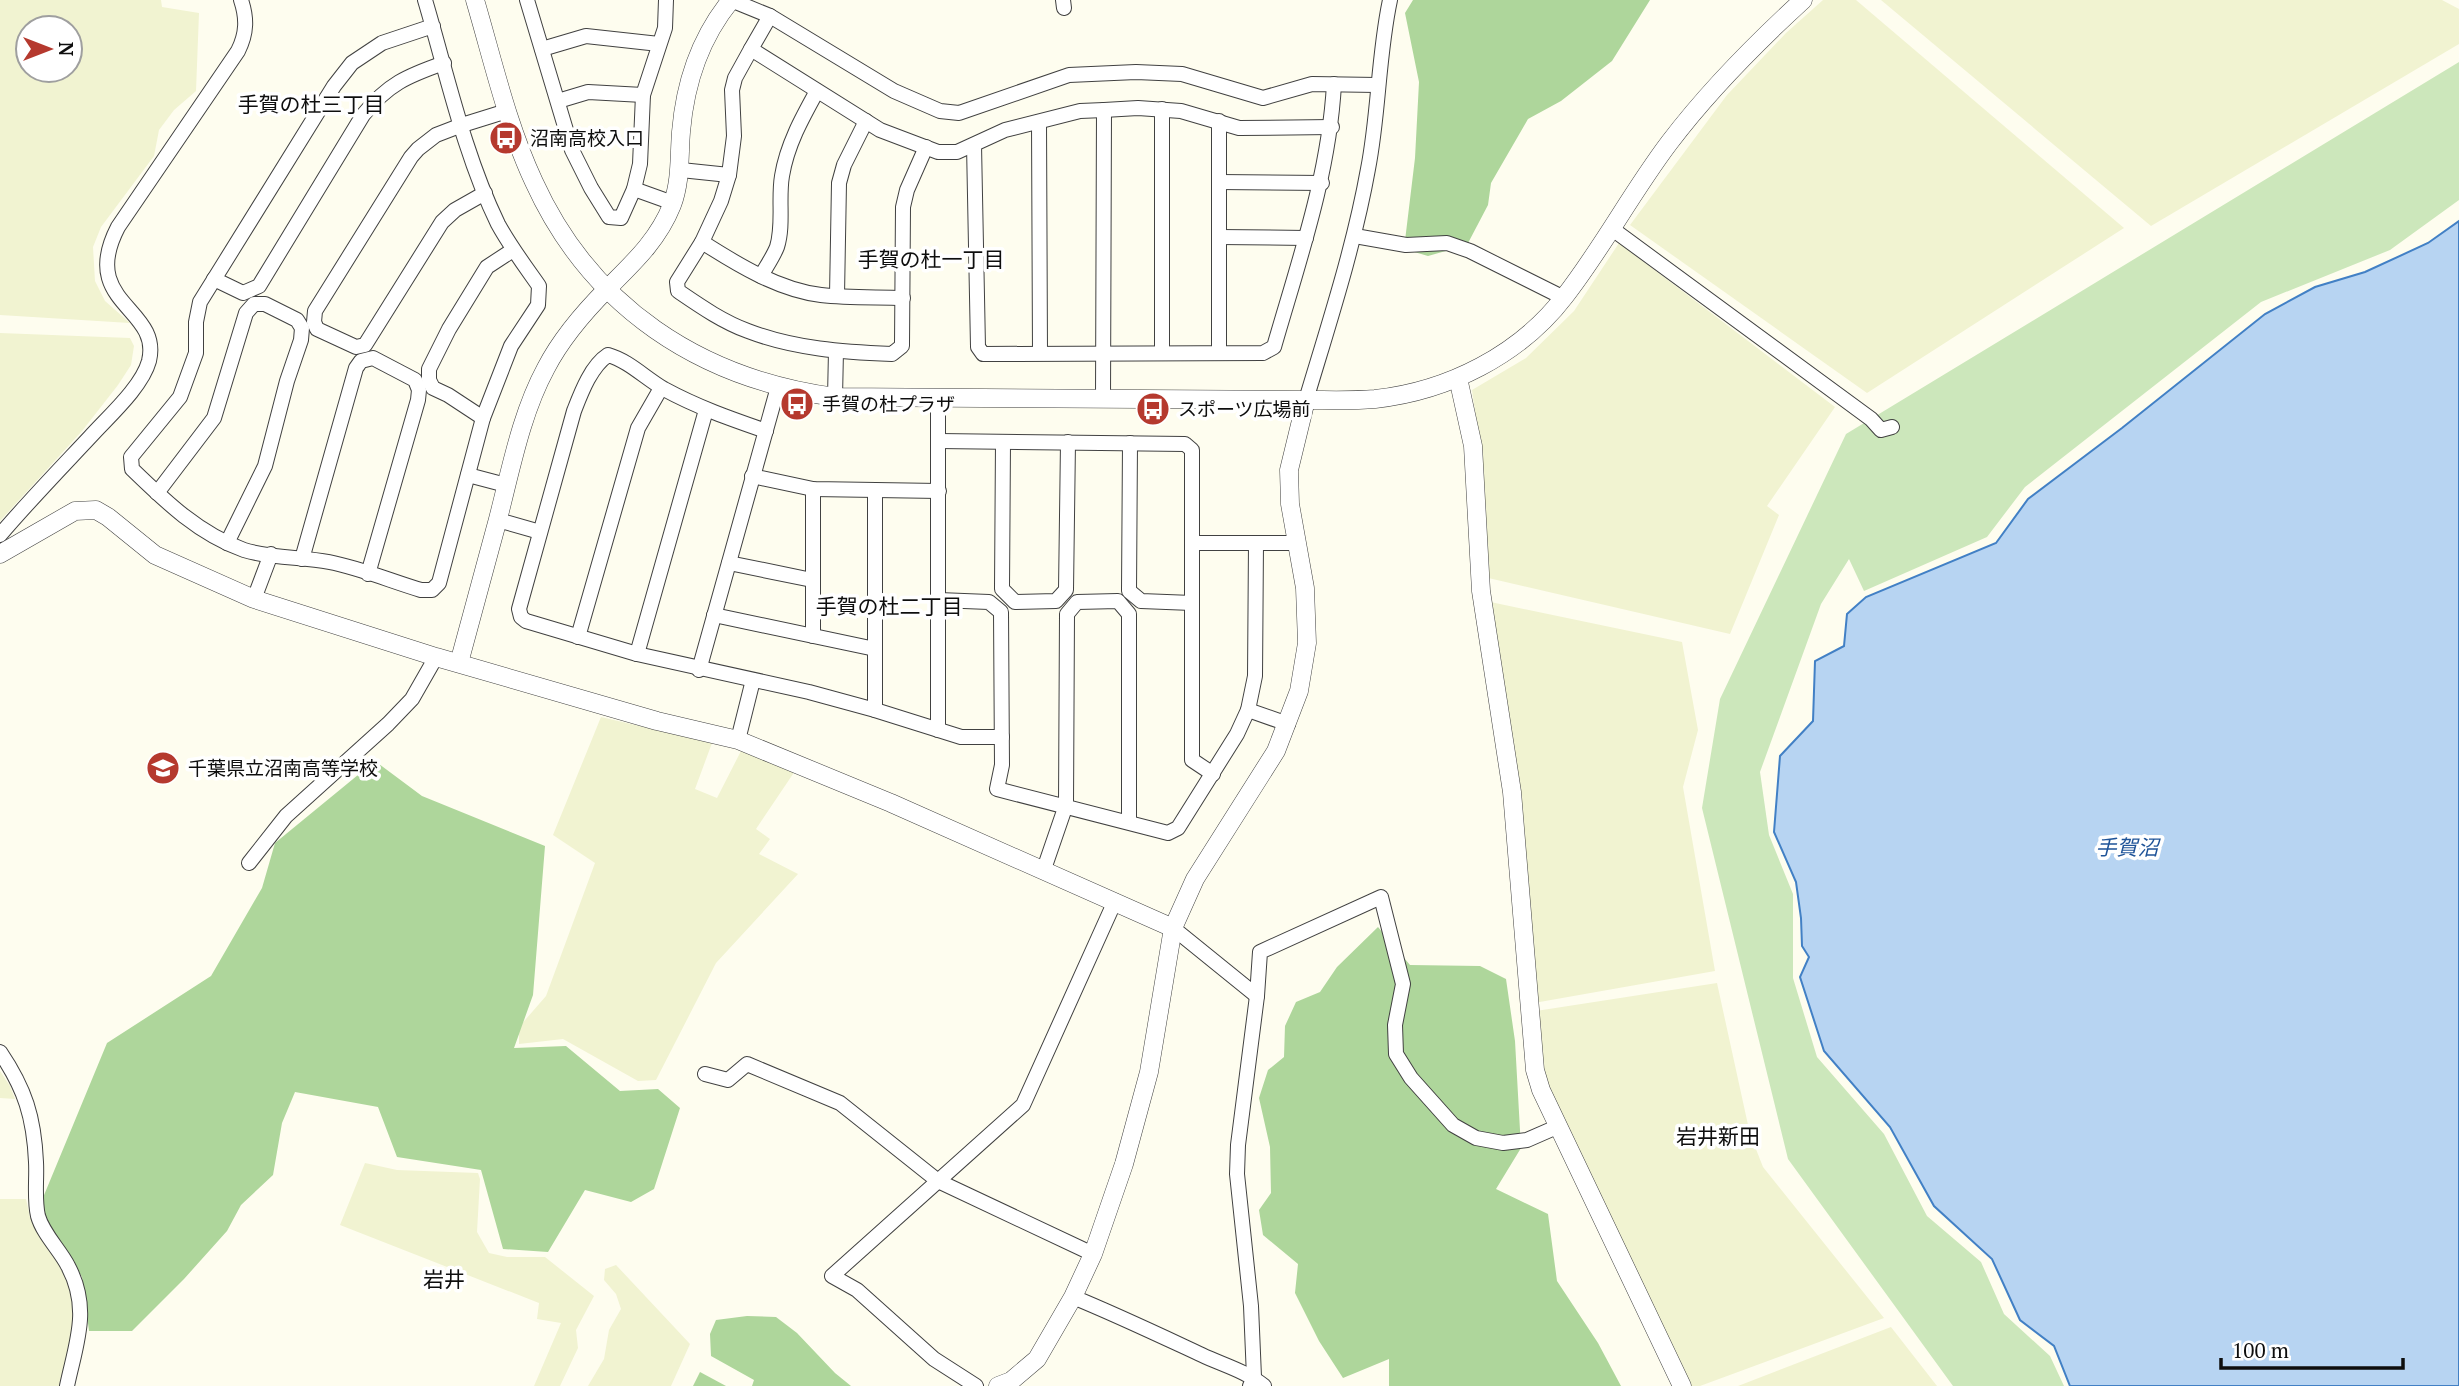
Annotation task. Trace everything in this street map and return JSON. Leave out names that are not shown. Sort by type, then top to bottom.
[{"type":"street","points":[[0,535],[110,416],[139,381],[146,368],[150,351],[147,334],[112,288],[107,274],[106,256],[118,227],[238,51],[245,30],[246,14],[241,0]]},
{"type":"street","points":[[425,0],[485,193],[513,250],[539,286],[538,305],[510,346],[483,418],[439,583],[432,590],[421,590],[330,562],[246,551],[191,524],[132,469],[131,457],[180,397],[196,353],[196,323],[200,302],[334,86],[352,63],[382,43],[433,26]]},
{"type":"street","points":[[475,0],[507,111],[534,183],[557,227],[581,260],[631,312],[691,353],[728,370],[778,387],[835,397],[1306,400],[1373,399],[1420,390],[1458,378],[1510,351],[1564,298],[1669,143],[1710,92],[1750,48],[1803,0]]},
{"type":"street","points":[[527,0],[572,150],[590,188],[608,217],[621,218],[634,189],[640,164],[643,96],[665,28],[666,0]]},
{"type":"street","points":[[459,663],[525,418],[546,368],[566,336],[646,250],[662,228],[673,203],[681,170],[684,102],[691,74],[717,17],[731,0],[770,16],[894,91],[940,111],[959,113],[1069,75],[1136,72],[1182,74],[1263,98],[1312,84],[1377,85]]},
{"type":"street","points":[[998,1386],[1011,1381],[1037,1359],[1073,1297],[1093,1254],[1124,1164],[1149,1072],[1173,928],[1195,879],[1276,751],[1299,691],[1307,643],[1305,588],[1290,504],[1289,470],[1306,400],[1355,236],[1369,166],[1377,85],[1390,0]]},
{"type":"street","points":[[770,16],[735,78],[732,90],[734,136],[729,175],[714,220],[677,282],[678,291],[716,316],[748,331],[790,344],[836,351],[892,354],[902,346],[904,207],[907,190],[926,147]]},
{"type":"street","points":[[542,49],[586,36],[659,44]]},
{"type":"street","points":[[751,49],[880,130],[938,152],[957,152],[1005,130],[1080,111],[1162,109],[1181,111],[1240,128],[1332,127]]},
{"type":"street","points":[[214,279],[243,293],[259,286],[363,115],[378,96],[393,83],[411,74],[444,63]]},
{"type":"street","points":[[974,145],[978,348],[983,354],[1263,353],[1274,347],[1322,183],[1332,127],[1334,84]]},
{"type":"street","points":[[761,276],[777,248],[781,178],[787,153],[817,90]]},
{"type":"street","points":[[558,102],[588,92],[643,96]]},
{"type":"street","points":[[1162,109],[1162,352]]},
{"type":"street","points":[[1103,398],[1104,110]]},
{"type":"street","points":[[485,193],[466,202],[442,222],[365,345],[356,347],[317,329],[314,322],[315,311],[411,157],[436,135],[507,111]]},
{"type":"street","points":[[837,296],[839,183],[844,164],[866,121]]},
{"type":"street","points":[[1219,121],[1219,352]]},
{"type":"street","points":[[1039,122],[1040,353]]},
{"type":"street","points":[[681,170],[729,175]]},
{"type":"street","points":[[1219,182],[1322,183]]},
{"type":"street","points":[[634,189],[673,203]]},
{"type":"street","points":[[1611,228],[1871,419],[1881,430],[1892,427]]},
{"type":"street","points":[[1355,236],[1405,245],[1447,243],[1470,251],[1564,298]]},
{"type":"street","points":[[1219,237],[1306,238]]},
{"type":"street","points":[[702,242],[761,276],[804,291],[837,296],[904,298]]},
{"type":"street","points":[[483,418],[433,388],[429,380],[429,369],[449,329],[488,267],[513,250]]},
{"type":"street","points":[[157,493],[214,418],[246,313],[254,304],[265,304],[297,320],[302,328],[301,340],[287,381],[265,466],[227,542]]},
{"type":"street","points":[[835,397],[836,351]]},
{"type":"street","points":[[766,430],[706,410],[661,388],[618,358],[608,355],[601,359],[574,411],[519,609],[521,617],[526,621],[637,654],[875,710],[961,737],[1002,737]]},
{"type":"street","points":[[302,559],[356,368],[361,361],[373,358],[415,380],[419,390],[368,574]]},
{"type":"street","points":[[1458,378],[1473,446],[1481,591],[1512,792],[1535,1070],[1541,1090],[1682,1386]]},
{"type":"street","points":[[699,670],[778,387]]},
{"type":"street","points":[[578,637],[638,428],[661,388]]},
{"type":"street","points":[[938,399],[938,730]]},
{"type":"street","points":[[637,654],[706,410]]},
{"type":"street","points":[[939,441],[1185,444],[1192,450],[1192,760],[1213,774]]},
{"type":"street","points":[[1003,442],[1002,589],[1015,602],[1056,601],[1066,590],[1068,442]]},
{"type":"street","points":[[1130,443],[1129,591],[1141,601],[1192,603]]},
{"type":"street","points":[[468,475],[506,485]]},
{"type":"street","points":[[752,476],[813,489],[939,491]]},
{"type":"street","points":[[813,489],[813,636]]},
{"type":"street","points":[[875,491],[875,710]]},
{"type":"street","points":[[0,554],[75,511],[96,510],[155,555],[254,599],[436,657],[657,721],[738,740],[824,774],[1173,928],[1257,996]]},
{"type":"street","points":[[498,520],[540,532]]},
{"type":"street","points":[[1192,543],[1298,543]]},
{"type":"street","points":[[939,600],[989,602],[1001,612],[1002,765],[998,789],[1168,833],[1178,828],[1237,734],[1248,710],[1255,676],[1256,543]]},
{"type":"street","points":[[254,599],[271,554]]},
{"type":"street","points":[[729,563],[811,580]]},
{"type":"street","points":[[1044,869],[1066,805],[1066,614],[1077,602],[1118,601],[1129,614],[1129,822]]},
{"type":"street","points":[[714,615],[875,649]]},
{"type":"street","points":[[249,863],[286,816],[412,699],[436,657]]},
{"type":"street","points":[[738,740],[753,680]]},
{"type":"street","points":[[1248,710],[1288,724]]},
{"type":"street","points":[[1256,1383],[1237,1174],[1239,1133],[1260,952],[1381,897],[1403,984],[1395,1025],[1396,1054],[1411,1078],[1453,1125],[1476,1138],[1503,1143],[1527,1140],[1559,1126]]},
{"type":"street","points":[[976,1386],[934,1360],[857,1290],[832,1276],[1023,1105],[1115,901]]},
{"type":"street","points":[[0,1052],[30,1107],[39,1219],[68,1265],[79,1294],[82,1320],[67,1386]]},
{"type":"street","points":[[705,1074],[728,1080],[747,1064],[840,1103],[938,1181],[1093,1254]]},
{"type":"street","points":[[1073,1297],[1117,1314],[1256,1383]]},
{"type":"green space","points":[[0,0],[161,0],[162,7],[199,13],[196,91],[174,110],[159,130],[154,156],[101,227],[93,247],[95,281],[105,301],[130,323],[0,315]]},
{"type":"green space","points":[[1413,0],[1650,0],[1612,61],[1561,101],[1528,119],[1491,183],[1488,205],[1467,245],[1428,256],[1404,249],[1415,158],[1419,82],[1405,13]]},
{"type":"green space","points":[[1823,0],[1856,0],[2124,228],[1867,393],[1630,225],[1727,95],[1786,33]]},
{"type":"green space","points":[[1881,0],[2442,0],[2459,9],[2459,44],[2151,226]]},
{"type":"green space","points":[[2459,62],[2459,200],[2390,250],[2261,302],[2025,487],[1987,537],[1864,591],[1849,559],[1821,604],[1760,772],[1769,835],[1793,894],[1793,978],[1817,1057],[1884,1134],[1927,1216],[1981,1262],[2004,1314],[2050,1356],[2064,1386],[1953,1386],[1788,1159],[1702,808],[1720,699],[1846,434]]},
{"type":"green space","points":[[1619,243],[1835,407],[1767,506],[1779,515],[1730,634],[1484,577],[1484,476],[1472,390],[1526,358],[1574,311]]},
{"type":"green space","points":[[0,333],[130,338],[134,346],[131,365],[118,385],[82,431],[0,521]]},
{"type":"green space","points":[[1481,600],[1682,642],[1698,730],[1683,787],[1715,971],[1534,1003]]},
{"type":"green space","points":[[601,717],[712,743],[695,789],[717,798],[741,751],[795,771],[756,829],[770,839],[759,854],[798,874],[716,963],[656,1080],[638,1081],[563,1039],[519,1044],[519,1027],[546,996],[595,863],[553,835]]},
{"type":"green space","points":[[375,761],[422,796],[545,846],[533,995],[514,1048],[566,1046],[620,1091],[658,1089],[680,1108],[654,1189],[631,1202],[585,1190],[548,1252],[503,1249],[481,1170],[397,1157],[378,1107],[295,1092],[282,1123],[273,1175],[241,1205],[227,1231],[132,1331],[89,1331],[82,1277],[43,1216],[42,1200],[107,1043],[211,976],[262,888],[275,843]]},
{"type":"green space","points":[[1378,927],[1410,965],[1480,966],[1506,979],[1515,1041],[1521,1148],[1496,1189],[1548,1214],[1557,1281],[1598,1343],[1621,1386],[1389,1386],[1389,1359],[1343,1378],[1319,1341],[1295,1293],[1298,1264],[1263,1235],[1259,1210],[1271,1193],[1270,1147],[1259,1098],[1268,1070],[1284,1057],[1285,1026],[1296,1002],[1320,992],[1337,967]]},
{"type":"green space","points":[[1717,983],[1750,1134],[1763,1167],[1884,1318],[1700,1386],[1687,1386],[1542,1074],[1536,1011]]},
{"type":"green space","points":[[0,1071],[10,1086],[15,1099],[0,1098]]},
{"type":"green space","points":[[365,1163],[397,1170],[478,1173],[480,1179],[477,1232],[489,1253],[507,1257],[545,1257],[594,1296],[576,1330],[578,1348],[560,1386],[534,1386],[561,1323],[537,1319],[539,1303],[340,1225]]},
{"type":"green space","points":[[0,1199],[26,1199],[30,1217],[65,1274],[73,1293],[74,1334],[59,1386],[0,1386]]},
{"type":"green space","points":[[616,1265],[690,1344],[671,1386],[588,1386],[604,1359],[609,1330],[621,1309],[616,1294],[604,1280],[605,1269]]},
{"type":"green space","points":[[747,1316],[776,1317],[797,1333],[851,1386],[752,1386],[754,1380],[711,1356],[710,1334],[716,1320]]},
{"type":"green space","points":[[1891,1327],[1937,1386],[1738,1386]]},
{"type":"green space","points":[[700,1372],[726,1386],[693,1386]]},
{"type":"water","name":"手賀沼","points":[[2459,221],[2459,1386],[2070,1386],[2054,1346],[2020,1320],[1992,1259],[1934,1206],[1890,1127],[1824,1051],[1800,977],[1809,957],[1802,946],[1796,882],[1774,832],[1780,756],[1813,721],[1815,661],[1844,646],[1847,614],[1866,597],[1996,543],[2028,499],[2265,314],[2315,287],[2365,272],[2428,243]]},
{"type":"place","name":"沼南高校入口","points":[[506,138]]},
{"type":"place","name":"手賀の杜プラザ","points":[[797,404]]},
{"type":"place","name":"スポーツ広場前","points":[[1153,409]]},
{"type":"place","name":"千葉県立沼南高等学校","points":[[163,768]]},
{"type":"district","name":"手賀の杜三丁目","points":[[311,105]]},
{"type":"district","name":"手賀の杜一丁目","points":[[931,260]]},
{"type":"district","name":"手賀の杜二丁目","points":[[889,607]]},
{"type":"district","name":"岩井新田","points":[[1718,1137]]},
{"type":"district","name":"岩井","points":[[444,1280]]}]
